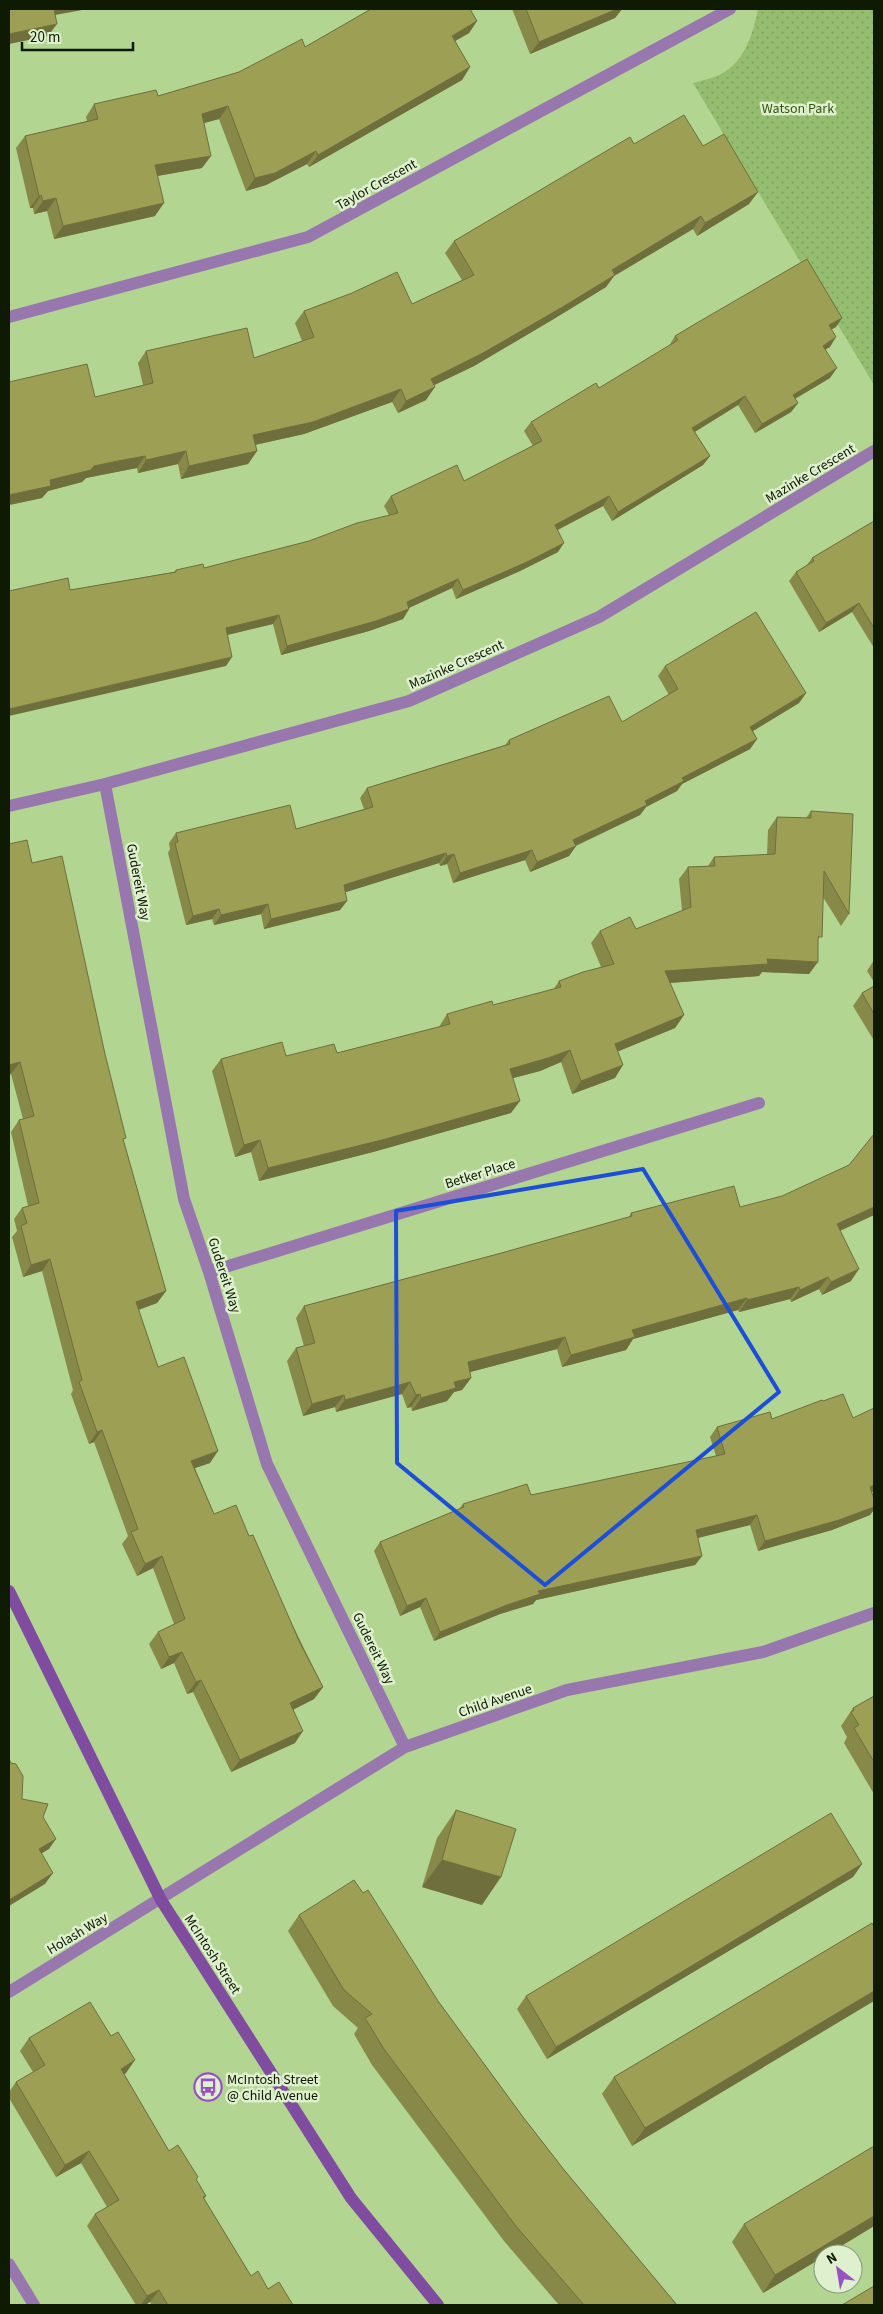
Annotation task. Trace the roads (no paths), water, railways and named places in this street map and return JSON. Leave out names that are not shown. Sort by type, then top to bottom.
[{"type":"street","name":"Taylor Crescent","points":[[9,317],[308,237],[730,9]]},
{"type":"street","name":"Mazinke Crescent","points":[[9,806],[105,784],[409,700],[599,618],[874,451]]},
{"type":"street","name":"Gudereit Way","points":[[105,784],[184,1198],[209,1272],[267,1464],[406,1747]]},
{"type":"street","name":"Betker Place","points":[[209,1272],[759,1103]]},
{"type":"street","name":"McIntosh Street","points":[[9,1591],[161,1900],[351,2198],[438,2305]]},
{"type":"street","name":"Child Avenue","points":[[161,1900],[406,1747],[567,1690],[763,1652],[874,1612]]},
{"type":"street","name":"Holash Way","points":[[9,1992],[161,1900]]},
{"type":"street","points":[[9,2264],[34,2305]]},
{"type":"place","name":"McIntosh Street @ Child Avenue","points":[[208,2087]]},
{"type":"park label","name":"Watson Park","points":[[798,108]]}]
